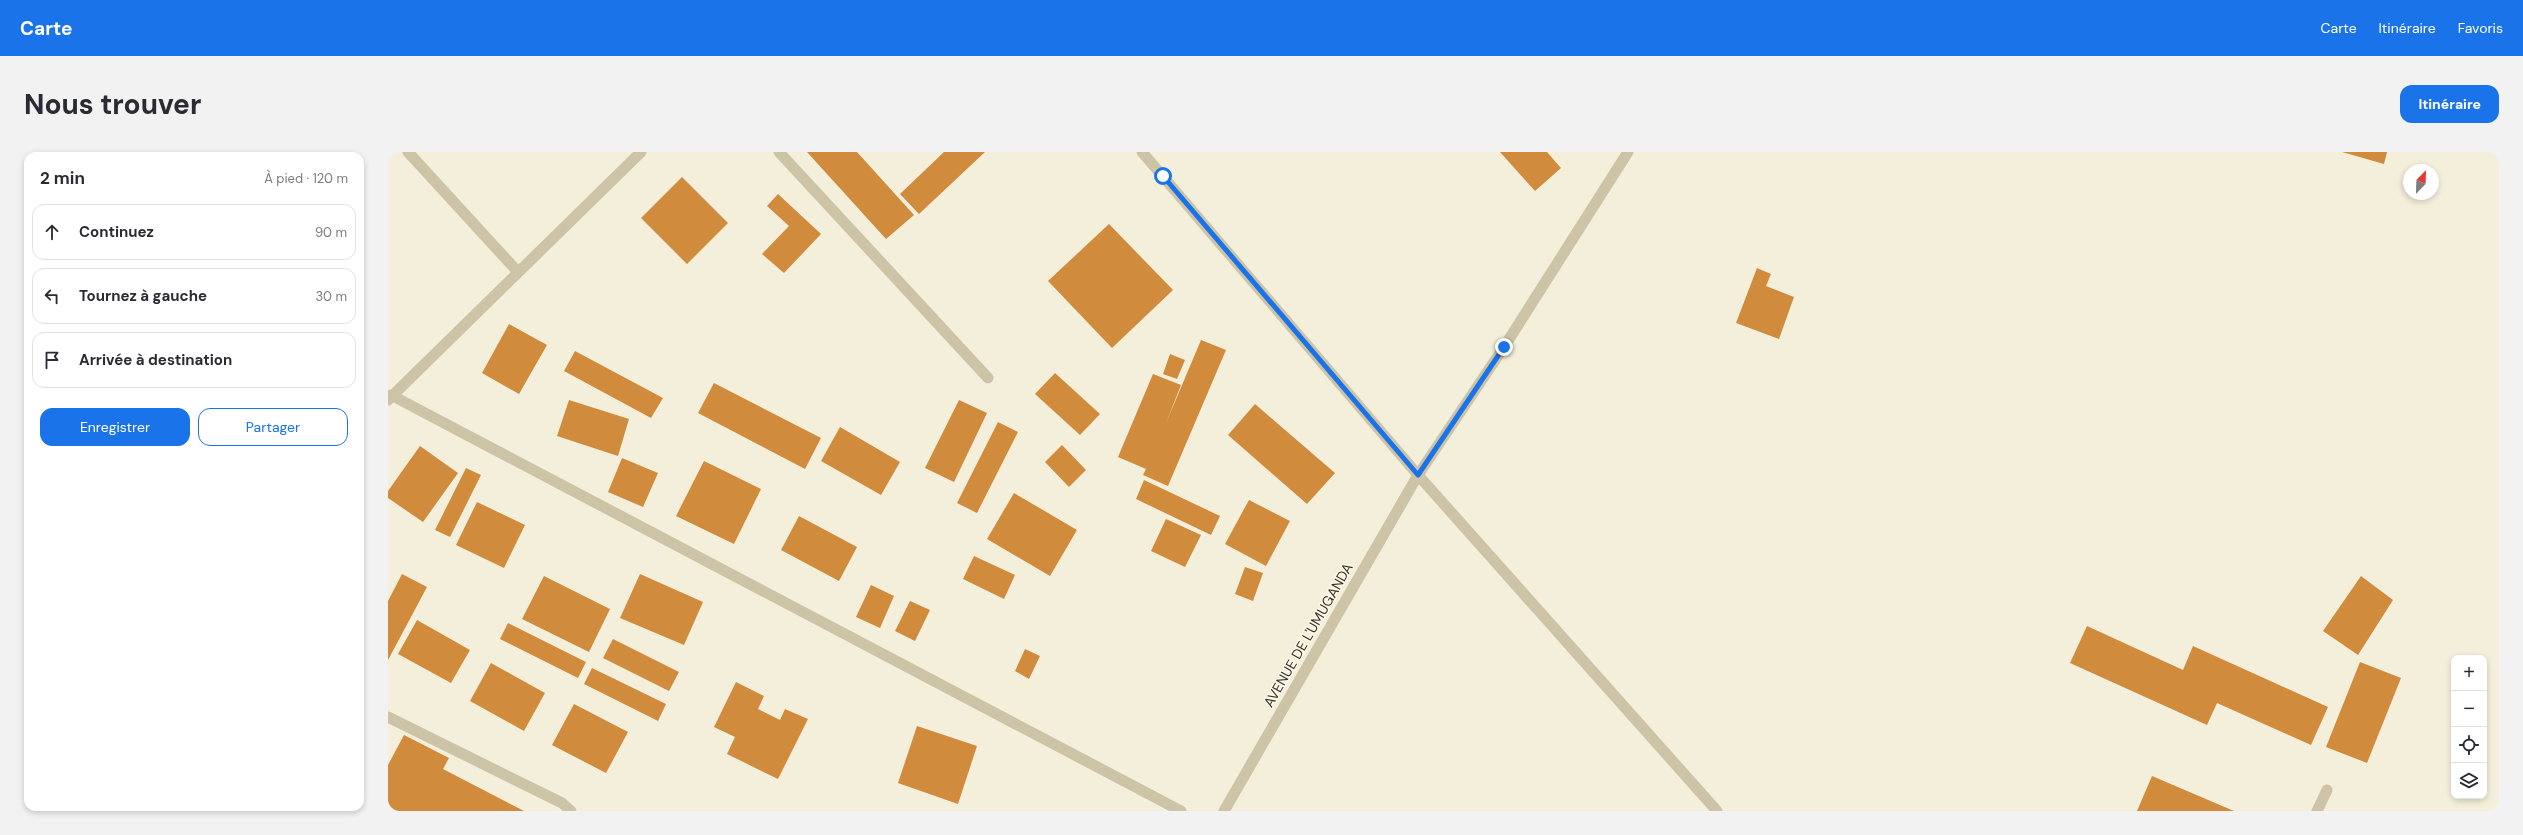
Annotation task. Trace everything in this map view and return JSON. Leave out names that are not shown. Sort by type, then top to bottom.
[{"type":"street","points":[[408,152],[518,272]]},
{"type":"street","points":[[641,152],[390,398],[1181,811]]},
{"type":"street","points":[[779,152],[988,378]]},
{"type":"street","points":[[1142,152],[1418,475],[1717,811]]},
{"type":"street","name":"AVENUE DE L'UMUGANDA","points":[[1224,811],[1418,475],[1504,347],[1628,152]]},
{"type":"street","points":[[388,717],[562,804],[571,811]]},
{"type":"street","points":[[2317,811],[2327,790]]},
{"type":"building","points":[[807,152],[857,152],[914,215],[886,239]]},
{"type":"building","points":[[944,152],[985,152],[919,214],[900,194]]},
{"type":"building","points":[[1500,152],[1547,152],[1561,168],[1535,191]]},
{"type":"building","points":[[2342,152],[2387,152],[2384,164]]},
{"type":"building","points":[[682,177],[728,223],[687,264],[641,218]]},
{"type":"building","points":[[778,194],[821,234],[784,273],[762,254],[789,226],[767,206]]},
{"type":"building","points":[[1109,224],[1173,290],[1112,348],[1048,281]]},
{"type":"building","points":[[1757,268],[1771,274],[1766,286],[1794,297],[1779,339],[1736,323]]},
{"type":"building","points":[[509,324],[547,345],[519,394],[482,373]]},
{"type":"building","points":[[1201,340],[1226,350],[1168,486],[1143,475],[1146,469],[1118,457],[1153,374],[1181,385],[1166,423]]},
{"type":"building","points":[[575,351],[663,398],[651,418],[564,371]]},
{"type":"building","points":[[1170,354],[1185,360],[1177,379],[1163,374]]},
{"type":"building","points":[[1055,373],[1100,414],[1080,435],[1035,394]]},
{"type":"building","points":[[714,383],[821,438],[805,469],[698,413]]},
{"type":"building","points":[[569,400],[629,419],[618,456],[557,436]]},
{"type":"building","points":[[959,400],[987,413],[954,482],[925,468]]},
{"type":"building","points":[[1255,404],[1335,473],[1307,504],[1228,435]]},
{"type":"building","points":[[998,422],[1018,432],[977,513],[957,503]]},
{"type":"building","points":[[840,427],[900,462],[881,495],[821,461]]},
{"type":"building","points":[[1062,445],[1086,470],[1069,487],[1045,462]]},
{"type":"building","points":[[420,446],[458,473],[423,522],[388,498],[388,491]]},
{"type":"building","points":[[622,458],[658,473],[643,507],[608,492]]},
{"type":"building","points":[[704,461],[761,489],[734,544],[676,516]]},
{"type":"building","points":[[466,468],[481,475],[450,537],[435,530]]},
{"type":"building","points":[[1144,480],[1220,516],[1211,535],[1136,499]]},
{"type":"building","points":[[1014,493],[1077,530],[1050,576],[987,539]]},
{"type":"building","points":[[1249,500],[1290,521],[1266,566],[1225,544]]},
{"type":"building","points":[[477,502],[525,525],[504,568],[456,545]]},
{"type":"building","points":[[799,516],[857,547],[839,581],[781,550]]},
{"type":"building","points":[[1166,519],[1201,535],[1185,567],[1151,551]]},
{"type":"building","points":[[974,556],[1015,575],[1004,599],[963,579]]},
{"type":"building","points":[[1245,567],[1263,573],[1253,601],[1235,594]]},
{"type":"building","points":[[402,574],[427,587],[388,660],[388,601]]},
{"type":"building","points":[[640,574],[703,602],[684,645],[620,618]]},
{"type":"building","points":[[544,576],[610,609],[589,652],[522,619]]},
{"type":"building","points":[[2361,576],[2393,600],[2358,655],[2323,631]]},
{"type":"building","points":[[871,585],[894,596],[880,628],[856,617]]},
{"type":"building","points":[[910,601],[930,610],[915,641],[895,631]]},
{"type":"building","points":[[417,620],[470,650],[451,683],[398,654]]},
{"type":"building","points":[[508,623],[586,662],[578,678],[500,639]]},
{"type":"building","points":[[2087,626],[2183,670],[2193,646],[2328,707],[2311,745],[2217,703],[2207,725],[2070,663]]},
{"type":"building","points":[[613,639],[679,672],[669,691],[603,658]]},
{"type":"building","points":[[1025,649],[1040,656],[1029,679],[1015,671]]},
{"type":"building","points":[[2360,662],[2401,678],[2367,763],[2326,747]]},
{"type":"building","points":[[491,663],[545,693],[524,731],[470,701]]},
{"type":"building","points":[[592,668],[666,704],[658,721],[584,684]]},
{"type":"building","points":[[736,682],[764,696],[758,709],[780,720],[785,709],[808,719],[778,779],[727,754],[735,737],[714,727]]},
{"type":"building","points":[[574,704],[628,732],[606,773],[552,745]]},
{"type":"building","points":[[917,726],[977,746],[958,804],[898,783]]},
{"type":"building","points":[[404,735],[449,758],[443,769],[524,811],[388,811],[388,765]]},
{"type":"building","points":[[2152,776],[2234,811],[2137,811]]},
{"type":"route","points":[[1163,176],[1418,475],[1504,347]]}]
